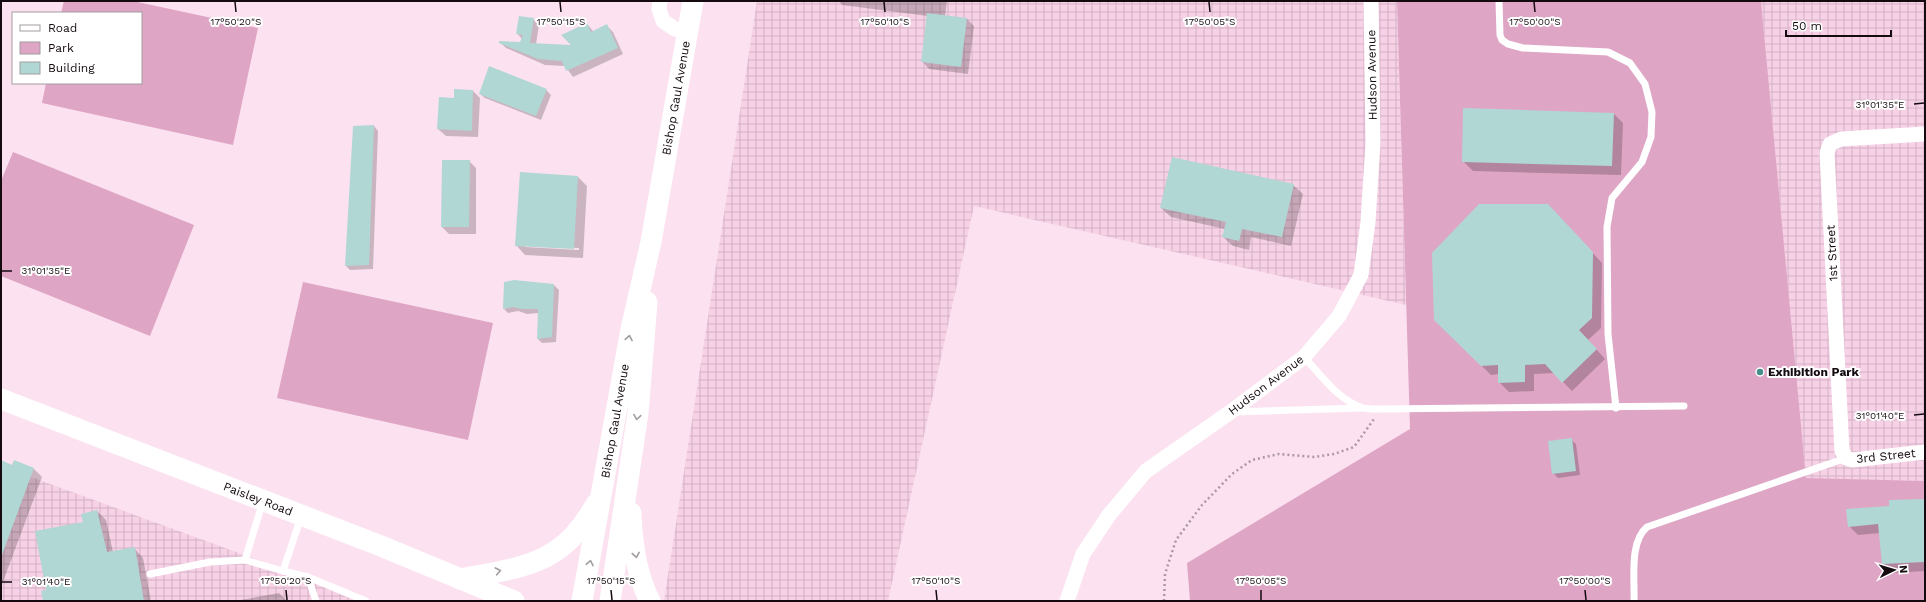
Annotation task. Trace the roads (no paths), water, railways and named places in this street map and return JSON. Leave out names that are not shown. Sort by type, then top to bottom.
[{"type":"main road","name":"Bishop Gaul Avenue","points":[[582,601],[603,492],[631,329],[652,242],[693,1]]},
{"type":"main road","name":"Bishop Gaul Avenue","points":[[610,601],[638,413],[652,242]]},
{"type":"main road","name":"Paisley Road","points":[[1,399],[301,515],[514,601]]},
{"type":"main road","points":[[630,460],[632,531],[642,586],[650,601]]},
{"type":"main road","points":[[460,579],[509,569],[530,563],[554,553],[576,533],[589,517],[603,492]]},
{"type":"street","points":[[660,1],[659,9],[663,21],[675,29],[688,32]]},
{"type":"street","name":"Hudson Avenue","points":[[1067,601],[1083,554],[1109,515],[1146,471],[1230,413],[1304,357],[1339,316],[1362,275],[1368,222],[1373,143],[1371,1]]},
{"type":"street","name":"1st Street","points":[[1846,458],[1842,452],[1827,153],[1830,144],[1841,139],[1925,134]]},
{"type":"street","name":"3rd Street","points":[[1846,458],[1852,460],[1925,452]]},
{"type":"lane","points":[[1499,1],[1500,35],[1502,40],[1508,44],[1523,48],[1608,52],[1630,63],[1645,84],[1652,112],[1651,137],[1642,162],[1612,198],[1606,227],[1608,334],[1616,408]]},
{"type":"lane","points":[[1304,357],[1336,392],[1350,402],[1363,408]]},
{"type":"lane","points":[[1230,413],[1363,408],[1616,408],[1684,406]]},
{"type":"lane","points":[[1634,601],[1635,546],[1638,536],[1647,527],[1846,458]]},
{"type":"lane","points":[[245,560],[263,501]]},
{"type":"lane","points":[[283,571],[301,515]]},
{"type":"lane","points":[[150,574],[210,562],[245,560],[308,577],[366,601]]},
{"type":"lane","points":[[308,577],[316,601]]},
{"type":"place","name":"Exhibition Park","points":[[1760,372]]}]
